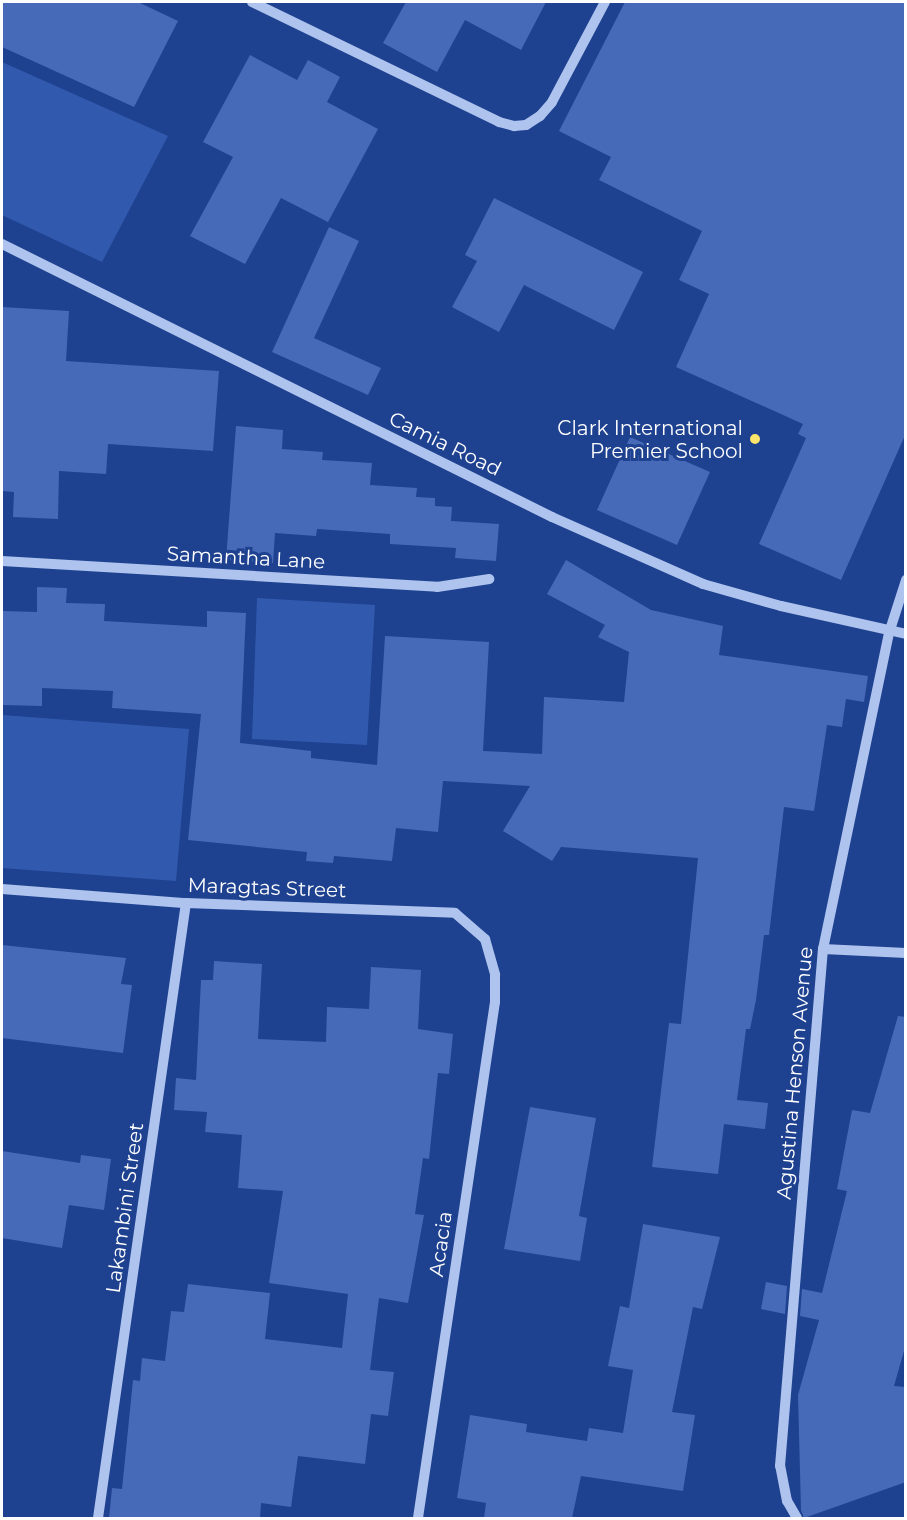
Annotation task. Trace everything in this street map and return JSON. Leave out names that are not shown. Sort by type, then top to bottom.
[{"type":"street","points":[[252,2],[500,123],[514,126],[526,125],[540,116],[552,102],[605,2]]},
{"type":"street","name":"Camia Road","points":[[2,244],[552,517],[703,584],[889,633],[906,634]]},
{"type":"street","name":"Samantha Lane","points":[[2,561],[437,587],[489,579]]},
{"type":"street","name":"Agustina Henson Avenue","points":[[797,1518],[787,1501],[780,1466],[823,949],[889,633],[906,580]]},
{"type":"street","name":"Maragtas Street","points":[[2,889],[186,903],[455,913],[485,939],[495,975]]},
{"type":"street","name":"Lakambini Street","points":[[98,1518],[186,903]]},
{"type":"street","points":[[823,949],[906,953]]},
{"type":"street","name":"Acacia","points":[[418,1518],[493,1014],[495,975]]},
{"type":"shaded area","points":[[2,62],[168,136],[102,262],[2,215]]},
{"type":"shaded area","points":[[257,598],[375,605],[367,745],[252,739]]},
{"type":"shaded area","points":[[2,715],[189,729],[176,881],[2,868]]},
{"type":"building","points":[[2,2],[138,2],[178,21],[134,107],[2,47]]},
{"type":"building","points":[[406,2],[546,2],[521,50],[465,20],[437,72],[383,43]]},
{"type":"building","points":[[625,2],[906,2],[906,433],[841,580],[759,544],[806,438],[798,434],[803,424],[676,367],[709,294],[679,280],[702,231],[599,180],[611,157],[559,131]]},
{"type":"building","points":[[250,55],[297,80],[308,60],[340,77],[327,102],[378,129],[328,222],[281,198],[245,264],[190,236],[233,157],[203,142]]},
{"type":"building","points":[[494,198],[643,272],[614,330],[524,285],[499,332],[452,307],[477,261],[465,255]]},
{"type":"building","points":[[329,227],[359,241],[314,338],[381,368],[368,395],[272,352]]},
{"type":"building","points":[[2,307],[69,311],[66,361],[219,371],[213,451],[108,444],[106,474],[59,471],[58,519],[13,517],[14,492],[2,491]]},
{"type":"building","points":[[236,426],[283,430],[282,449],[323,452],[322,460],[372,463],[370,485],[417,488],[416,497],[435,498],[435,506],[452,507],[451,521],[499,524],[496,561],[455,558],[456,548],[390,544],[390,534],[317,529],[316,536],[275,533],[273,563],[226,560]]},
{"type":"building","points":[[630,437],[710,472],[677,545],[597,510]]},
{"type":"building","points":[[566,560],[651,610],[723,626],[719,655],[868,676],[864,702],[846,699],[842,727],[827,725],[814,811],[784,807],[769,935],[764,935],[756,1000],[750,1029],[746,1029],[737,1100],[768,1103],[765,1129],[724,1124],[718,1174],[652,1167],[669,1023],[681,1024],[698,858],[561,847],[552,861],[503,831],[530,786],[443,781],[438,832],[396,828],[392,861],[334,856],[333,863],[306,861],[307,852],[188,840],[201,714],[112,708],[113,691],[42,688],[42,706],[2,705],[2,611],[37,612],[37,587],[67,588],[66,603],[105,604],[104,621],[207,627],[207,611],[246,613],[240,743],[311,751],[311,758],[377,765],[385,636],[489,642],[483,751],[542,754],[544,697],[624,702],[629,652],[598,637],[605,625],[547,594]]},
{"type":"building","points":[[2,945],[126,958],[121,984],[132,985],[123,1053],[2,1038]]},
{"type":"building","points":[[214,961],[262,964],[258,1039],[326,1042],[327,1007],[369,1009],[371,967],[421,970],[418,1029],[453,1034],[449,1074],[438,1073],[429,1159],[423,1158],[415,1214],[424,1215],[408,1303],[379,1298],[370,1370],[394,1372],[388,1416],[371,1414],[365,1464],[298,1456],[291,1507],[261,1503],[260,1518],[109,1518],[112,1488],[122,1489],[133,1380],[140,1381],[142,1358],[165,1361],[171,1311],[184,1312],[188,1284],[270,1293],[265,1339],[342,1348],[348,1294],[269,1283],[283,1191],[238,1188],[242,1135],[205,1132],[207,1112],[174,1110],[176,1078],[196,1080],[201,980],[213,980]]},
{"type":"building","points":[[898,1016],[906,1017],[906,1344],[894,1386],[906,1387],[906,1482],[804,1518],[801,1510],[798,1395],[819,1320],[800,1316],[802,1289],[822,1293],[847,1191],[837,1189],[852,1110],[870,1113]]},
{"type":"building","points":[[530,1107],[596,1118],[579,1216],[587,1218],[580,1261],[504,1249]]},
{"type":"building","points":[[2,1151],[80,1163],[81,1155],[111,1159],[104,1210],[69,1205],[62,1248],[2,1238]]},
{"type":"building","points":[[643,1224],[720,1237],[702,1309],[693,1307],[672,1412],[695,1415],[683,1491],[581,1476],[572,1518],[484,1518],[486,1503],[457,1498],[470,1415],[527,1424],[526,1432],[587,1441],[589,1428],[623,1433],[633,1370],[608,1366],[620,1306],[629,1308]]},
{"type":"building","points":[[766,1282],[787,1286],[785,1314],[761,1309]]},
{"type":"place","name":"Clark International Premier School","points":[[755,439]]}]
